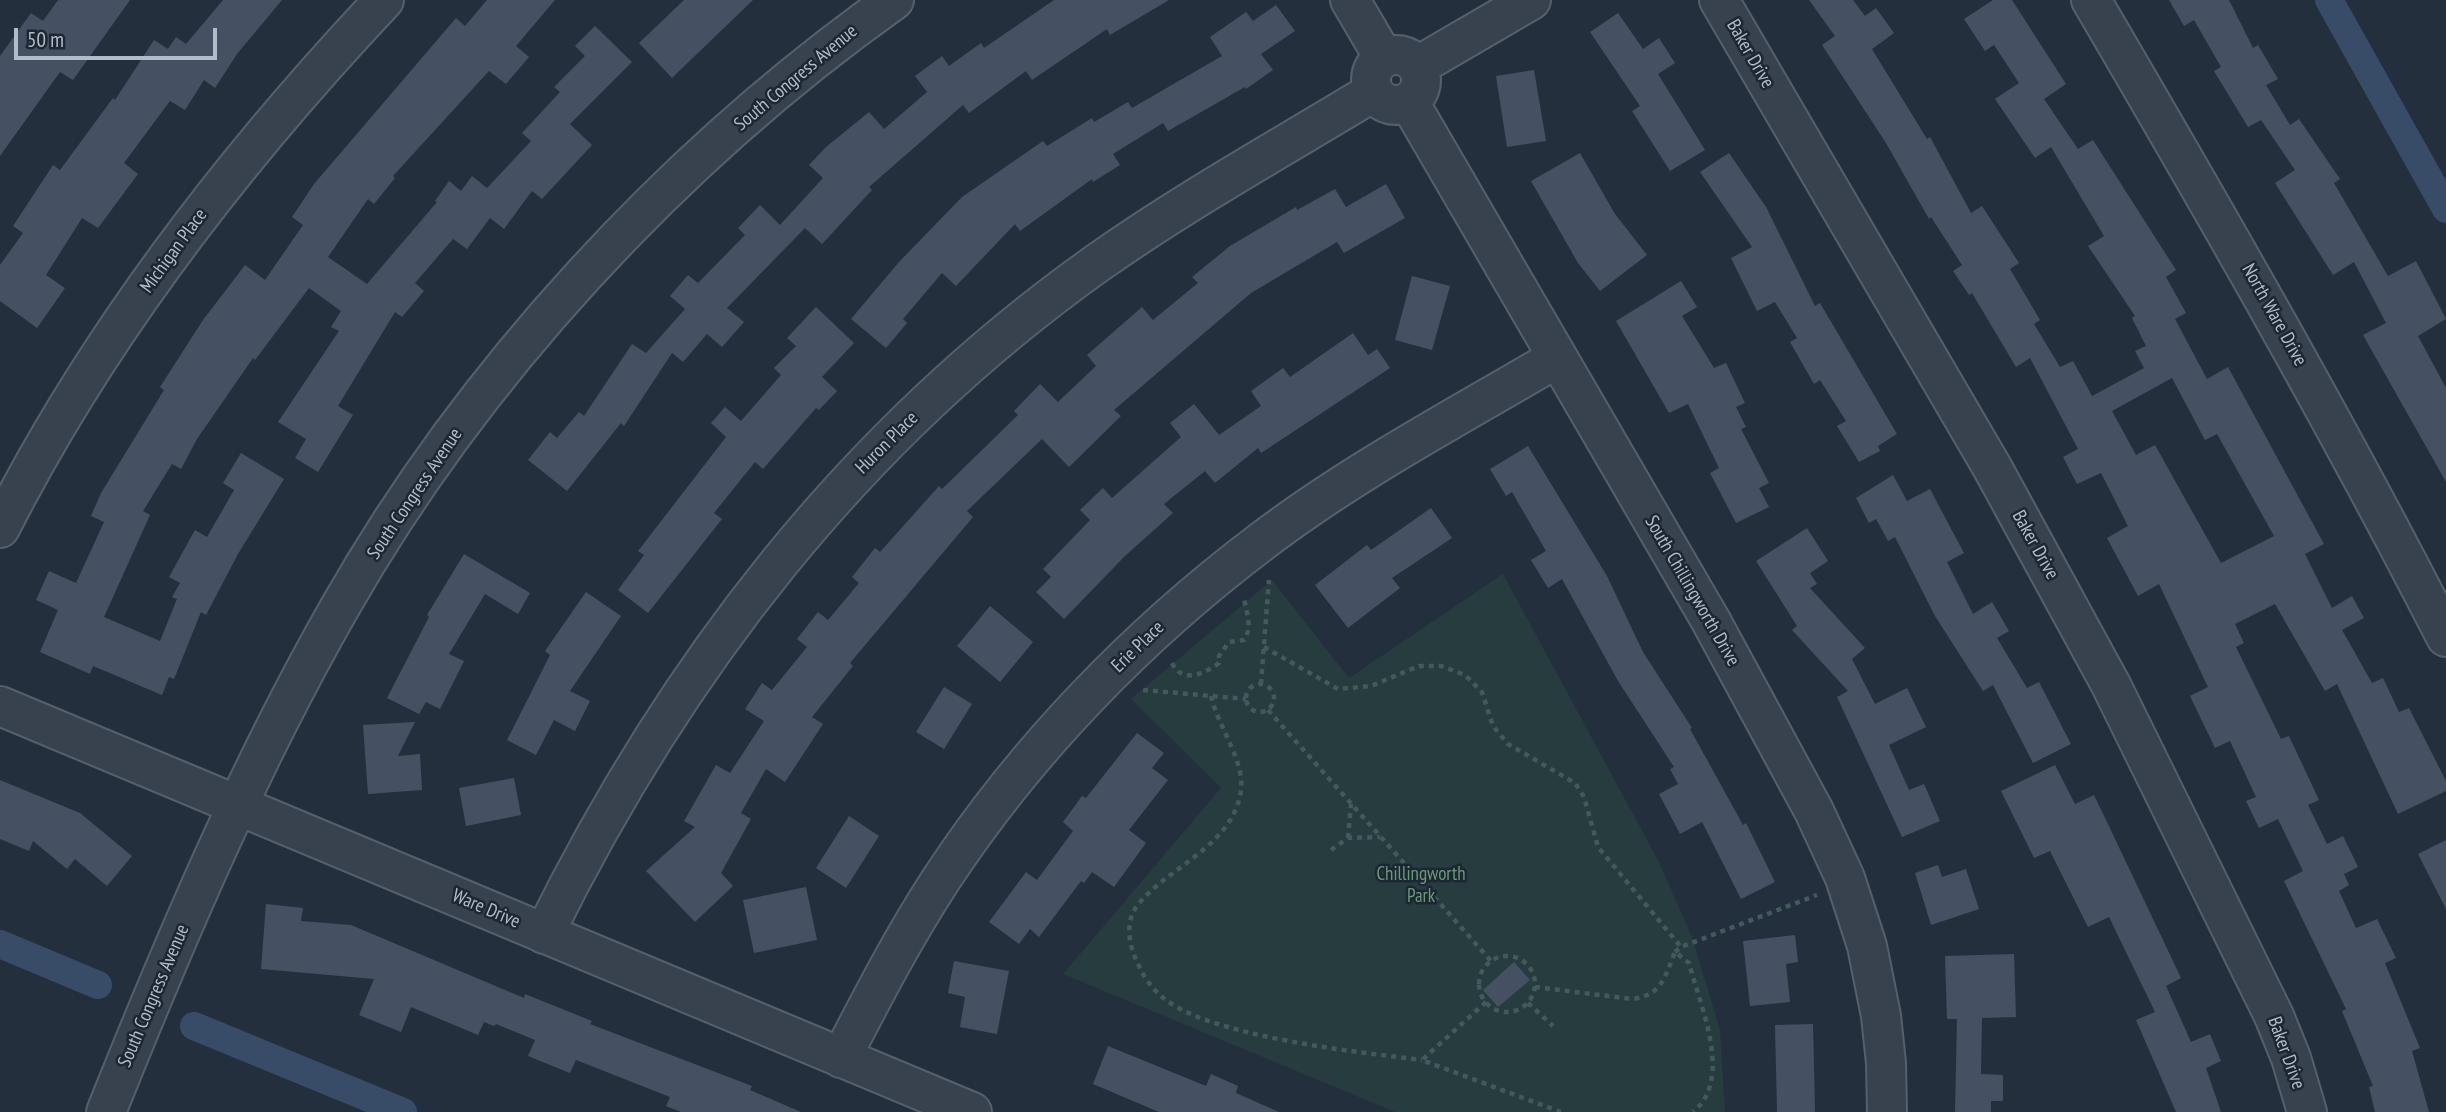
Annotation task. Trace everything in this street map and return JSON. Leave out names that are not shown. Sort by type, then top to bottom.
[{"type":"street","name":"Michigan Place","points":[[0,528],[71,402],[184,236],[267,130],[384,0]]},
{"type":"street","name":"South Congress Avenue","points":[[106,1112],[237,805],[287,703],[342,604],[402,508],[520,350],[614,244],[694,164],[779,89],[894,0]]},
{"type":"street","name":"South Chillingworth Drive","points":[[1350,0],[1711,621],[1814,811],[1845,878],[1867,946],[1881,1016],[1887,1112]]},
{"type":"street","name":"Huron Place","points":[[544,934],[614,799],[668,711],[727,626],[792,545],[861,468],[993,345],[1095,265],[1181,208],[1531,0]]},
{"type":"street","name":"Baker Drive","points":[[1719,0],[1992,467],[2111,685],[2274,1016],[2291,1058],[2307,1112]]},
{"type":"street","name":"North Ware Drive","points":[[2091,0],[2267,300],[2375,498],[2446,637]]},
{"type":"street","name":"Erie Place","points":[[841,1058],[894,956],[943,877],[997,802],[1051,737],[1121,662],[1199,591],[1262,541],[1338,488],[1557,358]]},
{"type":"street","name":"Ware Drive","points":[[0,706],[972,1112]]},
{"type":"path","points":[[1261,684],[1269,580]]},
{"type":"path","points":[[1172,663],[1176,670],[1186,676],[1204,673],[1219,663],[1219,656],[1229,642],[1244,640],[1247,636],[1248,616],[1244,598]]},
{"type":"path","points":[[1264,647],[1338,689],[1371,687],[1419,666],[1441,666],[1465,675],[1482,692],[1493,726],[1508,744],[1575,783],[1584,797],[1598,847],[1681,947]]},
{"type":"path","points":[[1246,699],[1250,688],[1261,684],[1268,686],[1274,694],[1273,703],[1268,710]]},
{"type":"path","points":[[1143,690],[1246,699],[1255,711],[1268,710]]},
{"type":"path","points":[[1211,696],[1238,766],[1241,795],[1228,825],[1185,867],[1156,885],[1135,908],[1129,928],[1131,946],[1143,974],[1160,996],[1175,1006],[1248,1031],[1308,1044],[1422,1060],[1561,1112]]},
{"type":"path","points":[[1268,710],[1491,961]]},
{"type":"path","points":[[1348,838],[1351,803]]},
{"type":"path","points":[[1331,850],[1348,838],[1381,837]]},
{"type":"path","points":[[1535,987],[1632,999],[1645,998],[1661,986],[1675,952],[1681,947],[1820,894]]},
{"type":"path","points":[[1675,952],[1689,963],[1714,1061],[1713,1084],[1701,1106],[1693,1112]]},
{"type":"path","points":[[1501,957],[1520,959],[1533,972],[1535,987],[1528,1003],[1509,1012],[1499,1011],[1486,1002],[1479,983],[1481,974],[1491,961],[1501,957]]},
{"type":"path","points":[[1422,1060],[1486,1002]]},
{"type":"path","points":[[1528,1003],[1553,1026]]},
{"type":"green space","name":"Chillingworth Park","points":[[1503,574],[1659,862],[1692,937],[1720,1030],[1725,1112],[1395,1112],[1063,974],[1221,788],[1131,699],[1272,580],[1349,678]]},
{"type":"building","points":[[58,0],[130,0],[73,80],[60,72],[0,156],[0,56],[31,13],[43,21]]},
{"type":"building","points":[[223,0],[282,0],[237,54],[215,88],[204,80],[185,110],[170,101],[124,163],[138,174],[98,228],[82,218],[46,275],[65,288],[37,328],[0,301],[0,265],[23,233],[13,226],[53,165],[60,170],[113,98],[115,100],[154,40],[168,49],[176,37],[186,44]]},
{"type":"building","points":[[487,0],[555,0],[516,46],[529,57],[506,84],[489,71],[393,176],[395,178],[374,204],[368,199],[328,257],[367,284],[437,202],[435,201],[449,181],[461,191],[472,176],[487,188],[531,141],[522,133],[560,92],[554,87],[585,56],[575,46],[595,26],[632,62],[570,124],[592,145],[542,199],[532,191],[504,229],[490,218],[467,249],[453,239],[415,283],[424,291],[402,317],[395,312],[338,406],[353,415],[318,472],[295,458],[306,439],[278,422],[339,331],[331,327],[341,311],[309,288],[255,360],[253,358],[197,439],[181,469],[172,464],[143,511],[150,515],[104,617],[160,641],[177,599],[172,597],[180,583],[169,577],[195,530],[207,537],[234,490],[223,483],[241,453],[284,479],[238,554],[206,615],[201,612],[174,679],[169,677],[162,695],[93,666],[90,674],[40,652],[58,610],[36,600],[49,571],[76,583],[104,522],[91,516],[101,493],[164,390],[160,387],[203,320],[245,265],[265,280],[303,225],[292,217],[314,184],[456,18],[465,26]]},
{"type":"building","points":[[684,0],[753,0],[672,78],[639,43]]},
{"type":"building","points":[[1054,0],[1169,0],[1110,35],[1107,29],[1032,80],[1026,71],[969,113],[963,105],[869,187],[872,190],[822,244],[805,228],[727,308],[744,322],[722,347],[707,334],[683,362],[672,353],[624,426],[621,423],[567,491],[528,460],[550,432],[557,438],[579,412],[584,416],[632,344],[646,353],[685,309],[670,296],[688,275],[698,283],[745,235],[738,228],[760,205],[780,225],[823,178],[809,165],[826,147],[869,112],[884,129],[927,92],[915,76],[942,56],[949,66],[981,43],[984,48]]},
{"type":"building","points":[[1809,0],[1853,0],[1865,16],[1876,8],[1894,33],[1872,49],[1927,139],[1930,137],[1971,213],[1982,206],[2019,263],[2010,269],[2040,320],[2034,324],[2060,367],[2073,361],[2092,396],[2144,368],[2135,351],[2146,346],[2132,318],[2135,316],[2088,246],[2104,236],[2051,147],[2035,158],[1995,99],[2019,83],[1994,45],[1985,51],[1964,19],[1993,0],[2012,0],[2066,84],[2044,99],[2078,149],[2093,140],[2176,270],[2166,277],[2186,313],[2175,319],[2207,379],[2228,367],[2324,544],[2305,554],[2332,608],[2352,596],[2364,618],[2342,630],[2372,683],[2383,678],[2399,712],[2409,708],[2446,781],[2446,791],[2398,814],[2337,684],[2325,691],[2275,604],[2235,624],[2244,643],[2236,647],[2281,739],[2289,736],[2319,800],[2308,805],[2327,844],[2343,836],[2358,867],[2344,874],[2349,885],[2339,891],[2356,928],[2377,919],[2396,958],[2385,963],[2420,1048],[2412,1051],[2429,1112],[2375,1112],[2369,1087],[2373,1086],[2342,1011],[2346,1009],[2284,881],[2303,871],[2278,819],[2259,828],[2246,801],[2256,797],[2230,741],[2215,748],[2190,696],[2208,687],[2159,584],[2138,596],[2107,538],[2128,526],[2101,473],[2077,484],[2063,457],[2078,449],[2030,358],[2016,367],[1972,293],[1969,295],[1953,271],[1962,265],[1931,217],[1929,219],[1886,143],[1822,45],[1835,36]],"holes":[[[2172,378],[2205,440],[2217,434],[2274,536],[2221,563],[2155,445],[2136,455],[2112,411]]]},
{"type":"building","points":[[2169,0],[2229,0],[2253,48],[2258,45],[2278,79],[2266,85],[2290,125],[2299,119],[2340,179],[2334,183],[2388,276],[2416,261],[2446,319],[2418,336],[2446,388],[2446,482],[2363,335],[2386,323],[2354,262],[2333,275],[2275,183],[2295,170],[2261,120],[2248,127],[2214,71],[2221,67],[2194,20],[2184,26]]},
{"type":"building","points":[[1276,5],[1295,31],[1261,54],[1273,70],[1246,89],[1245,87],[1168,131],[1163,123],[1113,154],[1120,165],[1093,182],[1092,179],[1020,231],[1015,224],[956,286],[942,273],[903,319],[907,323],[886,348],[851,319],[899,262],[962,197],[1043,141],[1047,146],[1092,118],[1094,122],[1128,102],[1132,108],[1222,56],[1210,37],[1246,12],[1253,21]]},
{"type":"building","points":[[1618,13],[1643,49],[1659,38],[1675,63],[1658,74],[1705,150],[1670,171],[1632,111],[1640,106],[1590,32]]},
{"type":"building","points":[[1534,70],[1546,141],[1507,147],[1496,76]]},
{"type":"building","points":[[1580,153],[1615,214],[1647,255],[1600,291],[1578,263],[1531,181]]},
{"type":"building","points":[[1729,153],[1766,207],[1815,306],[1820,303],[1897,434],[1878,446],[1880,451],[1859,462],[1837,426],[1846,421],[1820,380],[1814,384],[1790,342],[1797,338],[1775,302],[1757,311],[1731,258],[1752,247],[1700,172]]},
{"type":"building","points":[[1386,184],[1405,218],[1344,253],[1337,242],[1251,293],[1114,410],[1121,416],[1069,467],[1042,439],[967,511],[973,517],[850,663],[853,666],[812,717],[823,724],[785,782],[766,769],[741,813],[751,819],[721,873],[733,886],[695,922],[646,871],[695,827],[684,821],[716,765],[730,773],[764,721],[745,709],[762,683],[772,690],[807,647],[797,639],[818,612],[828,620],[859,583],[852,577],[875,548],[880,552],[939,486],[942,489],[1018,415],[1014,411],[1040,384],[1058,402],[1096,366],[1087,355],[1142,307],[1153,320],[1198,283],[1192,277],[1230,246],[1296,207],[1297,210],[1335,189],[1346,207]]},
{"type":"building","points":[[1412,276],[1450,286],[1432,350],[1395,340]]},
{"type":"building","points":[[1681,281],[1697,307],[1682,316],[1714,368],[1726,363],[1745,403],[1736,407],[1746,427],[1741,429],[1769,483],[1759,488],[1769,507],[1736,523],[1710,473],[1719,468],[1688,404],[1669,413],[1616,321]]},
{"type":"building","points":[[816,307],[854,343],[822,377],[837,391],[819,410],[816,408],[763,469],[755,462],[714,513],[722,519],[648,613],[618,590],[644,555],[638,551],[726,437],[711,423],[725,407],[741,421],[781,375],[774,368],[796,346],[787,338]]},
{"type":"building","points":[[1353,333],[1368,355],[1377,349],[1390,368],[1261,453],[1258,448],[1215,483],[1205,471],[1164,504],[1173,513],[1125,556],[1064,619],[1036,592],[1051,577],[1043,569],[1090,520],[1080,510],[1103,488],[1112,498],[1181,437],[1170,423],[1194,404],[1219,435],[1261,406],[1251,391],[1283,368],[1290,377]]},
{"type":"building","points":[[1528,446],[1607,576],[1643,652],[1692,728],[1690,729],[1743,825],[1746,823],[1775,882],[1741,899],[1702,822],[1680,834],[1659,794],[1678,784],[1670,769],[1674,767],[1618,681],[1562,579],[1548,588],[1531,560],[1546,551],[1512,492],[1506,496],[1490,469]]},
{"type":"building","points":[[1893,475],[1907,501],[1930,489],[1964,553],[1947,562],[1973,614],[1992,602],[2009,631],[1997,638],[2027,688],[2039,682],[2071,744],[2033,763],[1993,685],[1983,691],[1935,616],[1895,537],[1888,541],[1876,519],[1869,523],[1856,498]]},
{"type":"building","points":[[1431,508],[1452,538],[1392,578],[1400,588],[1348,628],[1315,585],[1367,545],[1371,550]]},
{"type":"building","points":[[1807,528],[1828,561],[1810,573],[1817,584],[1810,588],[1865,648],[1852,659],[1875,704],[1907,688],[1926,727],[1889,745],[1909,790],[1924,784],[1940,821],[1902,837],[1837,697],[1848,691],[1792,630],[1797,626],[1756,561]]},
{"type":"building","points":[[464,554],[530,593],[518,614],[485,594],[449,654],[464,661],[440,709],[426,702],[419,714],[387,698],[429,617],[427,615]]},
{"type":"building","points":[[586,592],[621,616],[570,691],[590,701],[575,731],[554,720],[536,755],[507,740],[550,655],[545,651]]},
{"type":"building","points":[[990,606],[1033,642],[1000,682],[957,646]]},
{"type":"building","points":[[944,687],[972,704],[944,749],[916,732]]},
{"type":"building","points":[[415,722],[398,756],[420,754],[422,790],[368,794],[363,725]]},
{"type":"building","points":[[1137,733],[1164,753],[1152,768],[1168,780],[1129,830],[1146,843],[1114,887],[1092,872],[1084,883],[1081,881],[1039,937],[1030,929],[1019,944],[989,922],[1026,872],[1037,880],[1073,831],[1063,822],[1082,796],[1086,798]]},
{"type":"building","points":[[2055,765],[2075,804],[2094,795],[2181,978],[2166,986],[2191,1042],[2210,1034],[2221,1061],[2206,1068],[2221,1112],[2176,1112],[2136,1020],[2155,1012],[2109,917],[2088,927],[2050,851],[2034,858],[2001,791]]},
{"type":"building","points":[[514,778],[521,815],[466,826],[459,788]]},
{"type":"building","points":[[0,780],[80,813],[132,856],[107,886],[75,859],[67,869],[33,841],[29,851],[0,839]]},
{"type":"building","points":[[849,816],[879,836],[846,888],[816,868]]},
{"type":"building","points":[[2446,840],[2446,909],[2418,854]]},
{"type":"building","points":[[1938,865],[1942,877],[1966,869],[1979,909],[1931,925],[1915,873]]},
{"type":"building","points":[[806,887],[817,940],[754,953],[743,900]]},
{"type":"building","points":[[266,904],[303,908],[301,921],[351,925],[524,998],[525,994],[592,1021],[590,1024],[752,1086],[750,1090],[801,1112],[681,1112],[666,1106],[670,1097],[576,1060],[570,1073],[528,1056],[535,1040],[496,1024],[494,1026],[484,1022],[478,1035],[411,1007],[401,1032],[359,1015],[374,979],[261,969]]},
{"type":"building","points":[[1795,935],[1798,962],[1786,964],[1790,1002],[1750,1006],[1743,941]]},
{"type":"building","points":[[2014,954],[2016,1017],[1982,1018],[1981,1074],[2003,1075],[2003,1101],[1991,1101],[1991,1112],[1955,1112],[1957,1019],[1947,1019],[1945,956]]},
{"type":"building","points":[[954,961],[1009,971],[997,1034],[960,1027],[965,997],[948,993]]},
{"type":"building","points":[[1514,962],[1530,980],[1498,1007],[1483,990]]},
{"type":"building","points":[[1813,1024],[1815,1112],[1777,1112],[1775,1025]]},
{"type":"building","points":[[1108,1046],[1206,1086],[1211,1074],[1238,1086],[1236,1093],[1279,1112],[1159,1112],[1093,1084]]},
{"type":"waterway","points":[[2329,0],[2446,209]]},
{"type":"waterway","points":[[0,944],[98,985]]},
{"type":"waterway","points":[[194,1026],[403,1112]]}]
